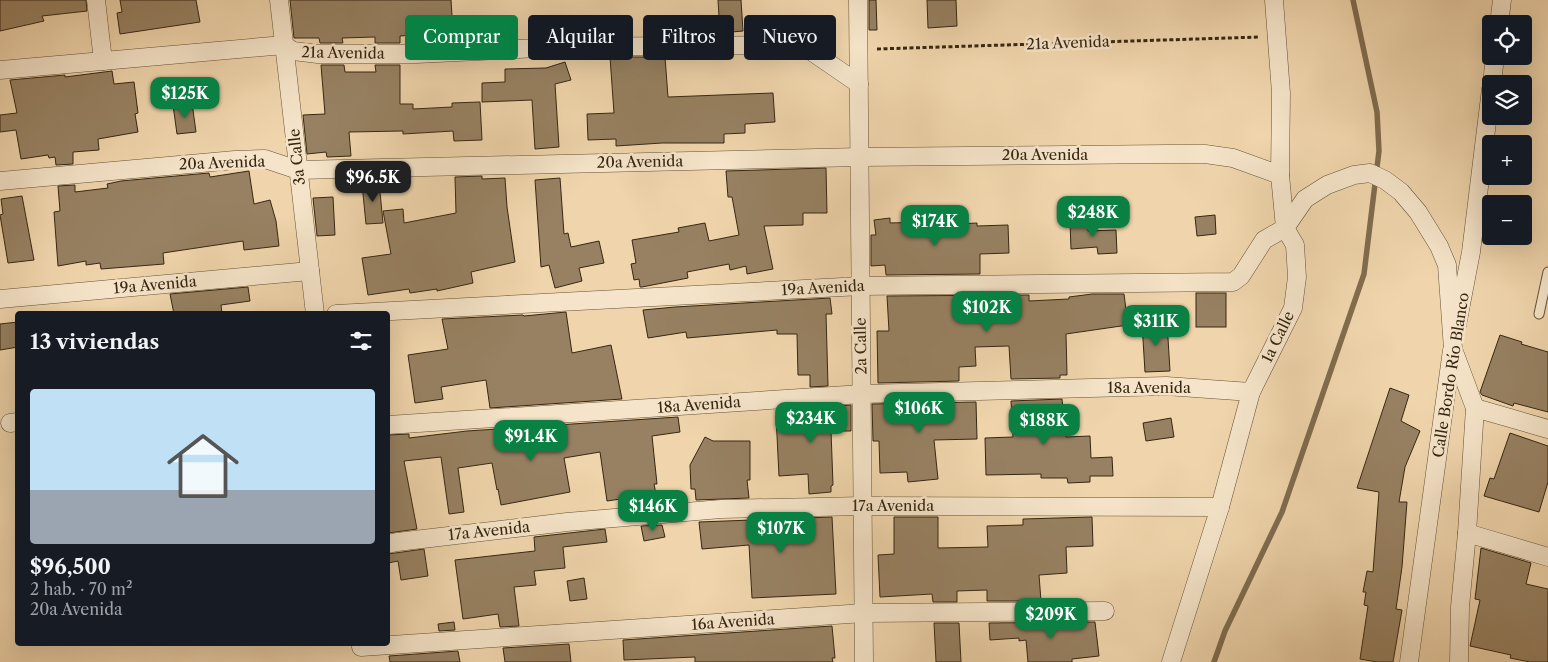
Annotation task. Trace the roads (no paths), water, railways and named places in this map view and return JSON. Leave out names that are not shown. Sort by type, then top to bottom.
[{"type":"street","points":[[96,0],[103,61]]},
{"type":"street","name":"3a Calle","points":[[279,0],[315,311]]},
{"type":"street","name":"2a Calle","points":[[858,0],[864,662]]},
{"type":"street","name":"1a Calle","points":[[1171,662],[1220,507],[1251,392],[1293,308],[1296,277],[1295,245],[1286,228],[1280,175],[1281,93],[1274,0]]},
{"type":"street","points":[[1500,15],[1502,0]]},
{"type":"street","name":"21a Avenida","points":[[0,70],[284,45],[293,51],[318,54],[416,54],[558,46],[784,45],[810,51],[859,84]]},
{"type":"street","name":"Calle Bordo Río Blanco","points":[[1409,662],[1453,348],[1471,252],[1487,125]]},
{"type":"street","name":"20a Avenida","points":[[0,182],[235,160],[265,159],[298,170],[860,157],[1205,154],[1233,158],[1280,175]]},
{"type":"street","points":[[1286,228],[1305,199],[1327,185],[1354,175],[1370,173],[1385,180],[1401,192],[1418,212],[1439,246],[1446,265],[1453,348],[1475,408],[1468,533],[1460,607],[1463,661]]},
{"type":"street","name":"19a Avenida","points":[[390,311],[861,286],[1233,282],[1241,276],[1264,240],[1286,228]]},
{"type":"street","name":"19a Avenida","points":[[0,299],[310,271]]},
{"type":"street","name":"18a Avenida","points":[[390,425],[862,394],[1166,386],[1251,392]]},
{"type":"street","points":[[1475,408],[1548,429]]},
{"type":"street","name":"17a Avenida","points":[[390,544],[567,522],[721,509],[863,506],[1220,507]]},
{"type":"street","points":[[1468,533],[1548,557]]},
{"type":"street","name":"16a Avenida","points":[[390,645],[864,613],[1105,612]]},
{"type":"street","name":"16a Avenida","points":[[361,647],[376,646]]},
{"type":"lane","points":[[1539,314],[1548,272]]},
{"type":"waterway","points":[[1214,662],[1225,631],[1282,512],[1364,274],[1379,151],[1377,112],[1353,0]]}]
